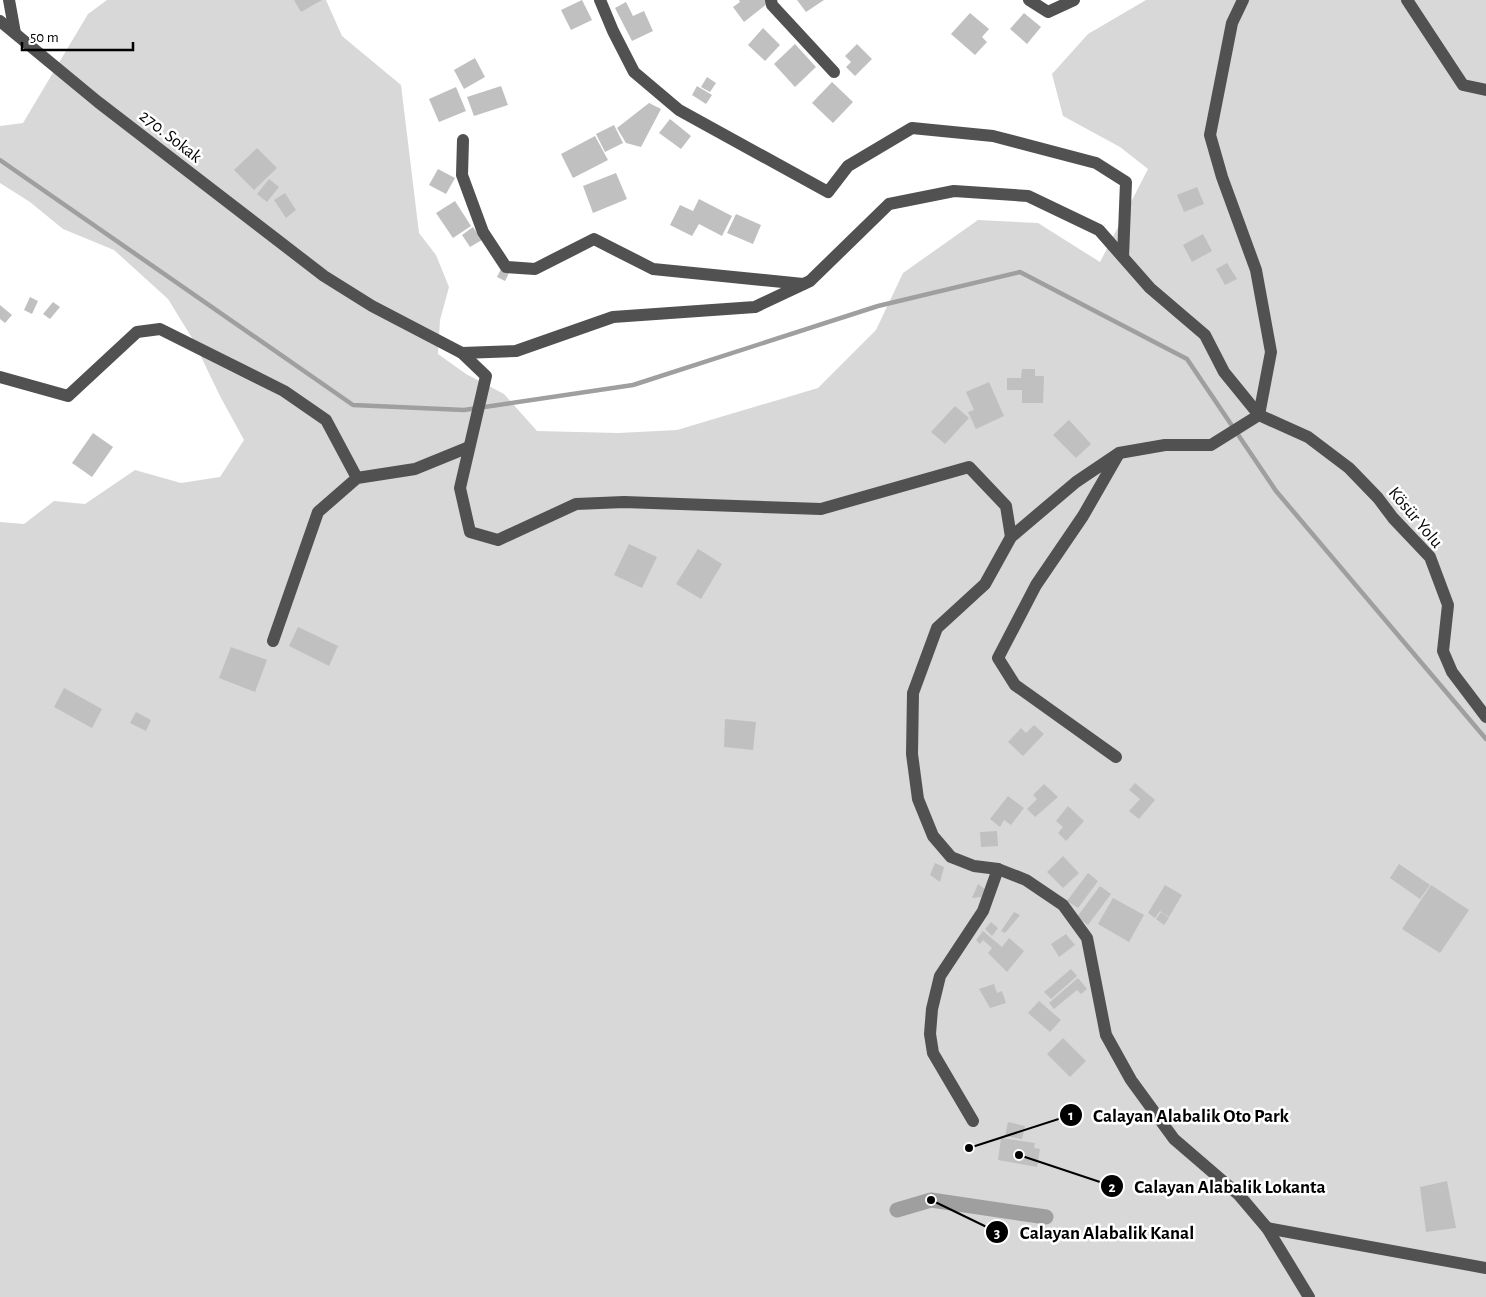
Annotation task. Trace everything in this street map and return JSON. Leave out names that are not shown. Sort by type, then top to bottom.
[{"type":"street","points":[[9,0],[15,33]]},
{"type":"street","points":[[600,0],[634,72],[679,110],[828,192],[848,166],[912,128],[993,136],[1096,163],[1126,182],[1123,257]]},
{"type":"street","points":[[771,0],[772,5],[834,72]]},
{"type":"street","points":[[1029,0],[1048,12],[1074,0]]},
{"type":"street","points":[[1243,0],[1232,23],[1210,135],[1222,177],[1256,270],[1270,343],[1271,352],[1259,415],[1210,445],[1165,444],[1120,453],[1076,482],[1011,537],[985,584],[937,628],[913,693],[912,754],[918,798],[933,836],[951,857],[974,866],[998,869],[1026,880],[1063,905],[1087,938],[1106,1035],[1131,1080],[1174,1139],[1238,1195],[1267,1228],[1309,1297]]},
{"type":"street","points":[[1407,0],[1463,85],[1486,90]]},
{"type":"street","name":"270. Sokak","points":[[0,21],[98,102],[324,276],[372,306],[462,353]]},
{"type":"street","points":[[463,140],[462,175],[483,232],[506,267],[535,269],[594,239],[653,269],[803,284]]},
{"type":"street","points":[[462,353],[516,351],[613,316],[755,307],[810,281],[890,204],[954,191],[1028,196],[1099,230],[1150,288],[1204,335],[1224,372],[1259,415]]},
{"type":"street","points":[[0,377],[68,396],[137,332],[160,329],[284,391],[326,420],[357,478]]},
{"type":"street","points":[[462,353],[486,376],[460,488],[470,532],[498,540],[576,504],[624,502],[821,509],[968,467],[990,486],[1006,506],[1011,537]]},
{"type":"street","name":"Kösür Yolu","points":[[1259,415],[1308,437],[1348,468],[1430,557],[1448,606],[1443,651],[1452,672],[1486,717]]},
{"type":"street","points":[[273,641],[318,512],[357,478],[415,469],[469,447]]},
{"type":"street","points":[[1116,757],[1016,685],[998,658],[1036,585],[1083,516],[1120,453]]},
{"type":"street","points":[[972,1121],[933,1052],[930,1034],[932,1009],[940,976],[983,911],[998,869]]},
{"type":"street","points":[[1267,1228],[1486,1268]]},
{"type":"shaded area","points":[[107,0],[326,0],[342,36],[401,85],[419,233],[436,255],[449,287],[440,320],[438,354],[466,374],[504,394],[537,431],[618,433],[677,430],[818,388],[876,330],[903,273],[978,220],[1038,223],[1100,262],[1148,169],[1120,147],[1063,116],[1052,74],[1088,34],[1146,0],[1486,0],[1486,1297],[0,1297],[0,522],[24,524],[54,501],[85,504],[135,470],[181,483],[220,477],[244,440],[192,338],[168,299],[114,250],[63,229],[30,202],[0,183],[0,126],[23,123],[88,14]]},
{"type":"building","points":[[294,0],[322,0],[301,12]]},
{"type":"building","points":[[582,0],[592,20],[571,30],[561,10]]},
{"type":"building","points":[[739,0],[766,0],[768,3],[744,22],[733,7],[740,2]]},
{"type":"building","points":[[797,0],[824,0],[806,12]]},
{"type":"building","points":[[626,2],[633,16],[644,11],[653,31],[632,41],[615,8]]},
{"type":"building","points":[[970,13],[989,29],[982,37],[987,42],[975,55],[951,34]]},
{"type":"building","points":[[1024,13],[1041,27],[1027,44],[1010,29]]},
{"type":"building","points":[[763,28],[780,45],[765,61],[748,45]]},
{"type":"building","points":[[795,44],[816,67],[795,87],[774,64]]},
{"type":"building","points":[[857,44],[872,59],[855,76],[846,67],[851,62],[845,56]]},
{"type":"building","points":[[475,58],[485,77],[464,89],[454,70]]},
{"type":"building","points":[[707,77],[716,83],[710,92],[701,87]]},
{"type":"building","points":[[832,82],[853,102],[833,123],[812,103]]},
{"type":"building","points":[[501,86],[508,105],[474,116],[467,97]]},
{"type":"building","points":[[697,86],[712,95],[706,104],[692,95]]},
{"type":"building","points":[[456,87],[466,111],[439,122],[429,99]]},
{"type":"building","points":[[649,103],[661,109],[641,147],[626,143],[617,128]]},
{"type":"building","points":[[670,119],[691,136],[681,149],[659,133]]},
{"type":"building","points":[[614,125],[623,143],[605,152],[596,134]]},
{"type":"building","points":[[595,136],[608,160],[573,178],[561,154]]},
{"type":"building","points":[[257,148],[277,168],[254,190],[234,170]]},
{"type":"building","points":[[438,169],[455,178],[446,194],[429,185]]},
{"type":"building","points":[[616,173],[627,199],[593,213],[583,186]]},
{"type":"building","points":[[269,179],[279,187],[267,202],[257,194]]},
{"type":"building","points":[[1197,187],[1204,204],[1184,212],[1177,195]]},
{"type":"building","points":[[285,193],[296,210],[286,218],[274,200]]},
{"type":"building","points":[[699,199],[732,216],[722,236],[699,224],[692,236],[670,225],[680,205],[693,211]]},
{"type":"building","points":[[455,201],[471,226],[453,238],[436,213]]},
{"type":"building","points":[[736,214],[761,225],[753,244],[727,233]]},
{"type":"building","points":[[473,227],[482,240],[470,247],[462,235]]},
{"type":"building","points":[[1203,234],[1212,251],[1192,262],[1183,245]]},
{"type":"building","points":[[1227,263],[1237,279],[1225,285],[1216,269]]},
{"type":"building","points":[[501,269],[509,273],[505,281],[497,277]]},
{"type":"building","points":[[30,297],[38,301],[32,314],[24,310]]},
{"type":"building","points":[[53,302],[60,307],[50,319],[43,314]]},
{"type":"building","points":[[0,305],[12,315],[5,323],[0,319]]},
{"type":"building","points":[[1022,369],[1035,369],[1035,376],[1044,376],[1043,403],[1022,403],[1022,390],[1007,390],[1007,378],[1021,378]]},
{"type":"building","points":[[989,382],[1004,416],[976,429],[968,412],[974,410],[966,392]]},
{"type":"building","points":[[955,406],[969,418],[945,444],[931,432]]},
{"type":"building","points":[[1069,420],[1091,444],[1076,458],[1053,435]]},
{"type":"building","points":[[93,433],[113,447],[92,477],[72,463]]},
{"type":"building","points":[[629,544],[657,557],[642,588],[614,575]]},
{"type":"building","points":[[698,549],[722,564],[701,599],[676,584]]},
{"type":"building","points":[[298,627],[338,646],[329,666],[289,646]]},
{"type":"building","points":[[231,647],[267,660],[255,692],[219,678]]},
{"type":"building","points":[[64,688],[102,709],[92,728],[54,707]]},
{"type":"building","points":[[136,712],[151,720],[146,731],[130,723]]},
{"type":"building","points":[[725,719],[756,722],[753,750],[724,747]]},
{"type":"building","points":[[1034,725],[1044,734],[1023,756],[1008,742],[1021,728],[1026,733]]},
{"type":"building","points":[[1135,783],[1155,800],[1139,819],[1129,811],[1140,799],[1129,790]]},
{"type":"building","points":[[1044,784],[1058,797],[1035,817],[1027,809],[1037,799],[1033,795]]},
{"type":"building","points":[[1008,796],[1024,808],[1011,825],[1004,820],[1000,827],[990,819]]},
{"type":"building","points":[[1068,806],[1084,821],[1066,841],[1058,833],[1063,827],[1056,821]]},
{"type":"building","points":[[997,831],[998,846],[981,847],[980,832]]},
{"type":"building","points":[[1063,856],[1079,873],[1063,888],[1047,872]]},
{"type":"building","points":[[935,863],[944,867],[940,882],[930,875]]},
{"type":"building","points":[[1399,864],[1430,885],[1420,899],[1390,878]]},
{"type":"building","points":[[1088,873],[1098,881],[1078,908],[1067,901]]},
{"type":"building","points":[[978,884],[985,889],[981,897],[972,898]]},
{"type":"building","points":[[1165,885],[1182,895],[1169,917],[1160,911],[1155,918],[1148,913]]},
{"type":"building","points":[[1431,885],[1469,910],[1440,953],[1402,929]]},
{"type":"building","points":[[1100,886],[1111,894],[1088,925],[1077,917]]},
{"type":"building","points":[[1113,898],[1144,915],[1129,942],[1098,924]]},
{"type":"building","points":[[1014,912],[1020,915],[1005,933],[1001,931]]},
{"type":"building","points":[[1161,912],[1169,918],[1164,925],[1156,919]]},
{"type":"building","points":[[991,922],[998,928],[992,936],[985,929]]},
{"type":"building","points":[[983,931],[1002,947],[1009,938],[1024,951],[1007,972],[988,953],[992,948],[983,940],[980,944],[976,940]]},
{"type":"building","points":[[1066,934],[1075,945],[1059,957],[1051,944]]},
{"type":"building","points":[[1071,969],[1077,976],[1051,999],[1044,992]]},
{"type":"building","points":[[1078,978],[1087,989],[1081,994],[1077,990],[1054,1009],[1049,1003]]},
{"type":"building","points":[[994,984],[997,993],[1002,991],[1006,1003],[990,1008],[979,989]]},
{"type":"building","points":[[1039,1001],[1061,1020],[1050,1032],[1028,1013]]},
{"type":"building","points":[[1063,1038],[1086,1061],[1070,1077],[1047,1054]]},
{"type":"building","points":[[1008,1122],[1025,1126],[1022,1139],[1005,1136]]},
{"type":"building","points":[[1001,1138],[1035,1143],[1034,1148],[1040,1149],[1037,1167],[998,1160]]},
{"type":"building","points":[[1447,1181],[1456,1228],[1426,1232],[1420,1187]]},
{"type":"waterway","points":[[0,160],[353,405],[464,410],[633,385],[878,306],[1020,272],[1187,359],[1276,491],[1486,739]]},
{"type":"waterway","points":[[897,1210],[931,1200],[1046,1217]]},
{"type":"place","name":"Calayan Alabalik Oto Park","points":[[969,1148]]},
{"type":"place","name":"Calayan Alabalik Lokanta","points":[[1019,1155]]},
{"type":"place","name":"Calayan Alabalik Kanal","points":[[931,1200]]}]
